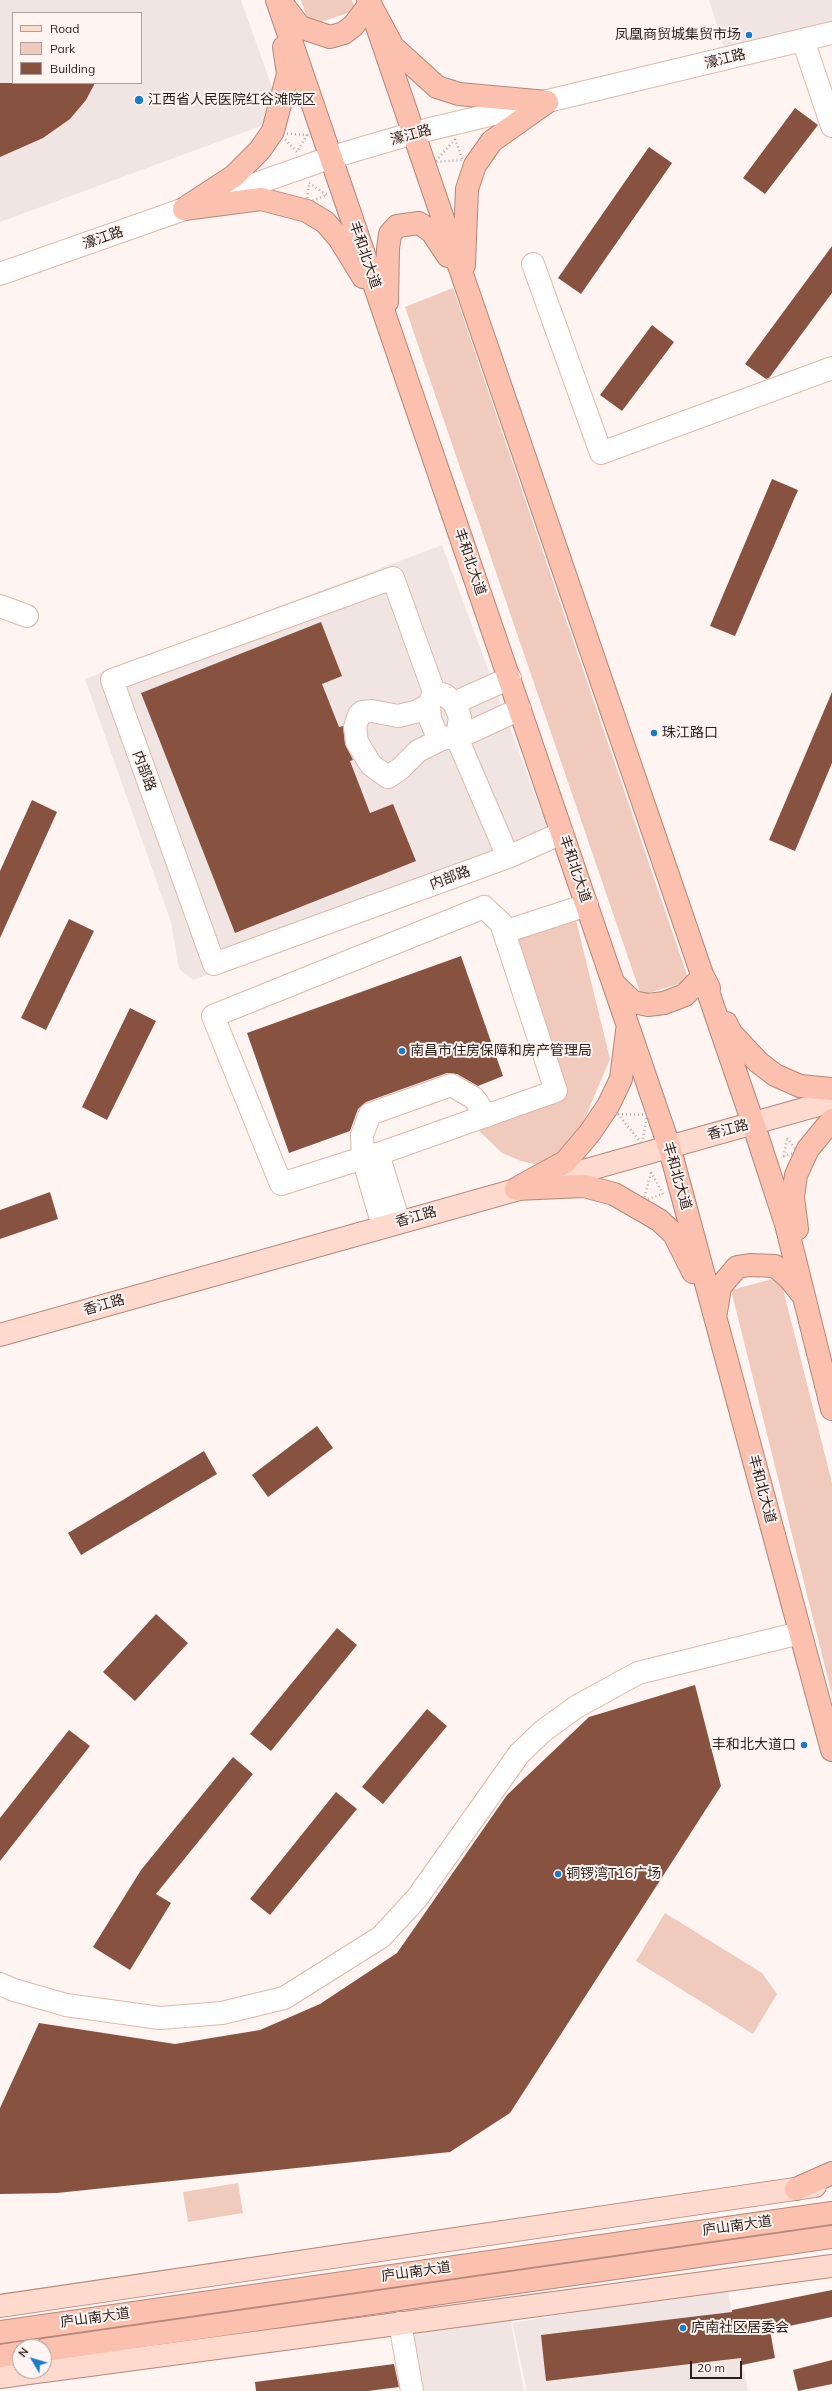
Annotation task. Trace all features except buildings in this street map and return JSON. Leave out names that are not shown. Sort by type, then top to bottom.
[{"type":"highway","points":[[277,0],[300,27],[330,36],[344,33],[353,26],[369,2]]},
{"type":"highway","points":[[184,209],[234,176],[260,150],[273,131],[288,74],[277,0]]},
{"type":"highway","name":"丰和北大道","points":[[277,0],[332,157],[669,1146],[832,1750]]},
{"type":"highway","points":[[369,2],[393,47],[438,87],[459,94],[547,102]]},
{"type":"highway","points":[[369,2],[754,1123],[786,1224],[832,1409]]},
{"type":"highway","points":[[464,280],[467,189],[475,164],[492,141],[547,102]]},
{"type":"highway","points":[[184,209],[261,199],[307,211],[325,222],[339,238],[386,317]]},
{"type":"highway","points":[[386,317],[388,248],[390,234],[397,226],[419,223],[432,232],[464,280]]},
{"type":"highway","points":[[614,983],[633,1002],[648,1006],[664,1003],[685,995],[703,976]]},
{"type":"highway","points":[[703,976],[731,1033],[758,1062],[775,1075],[800,1086],[832,1089]]},
{"type":"highway","points":[[516,1189],[564,1162],[588,1134],[608,1106],[621,1079],[628,1026]]},
{"type":"highway","points":[[804,1298],[793,1196],[796,1176],[808,1149],[832,1120]]},
{"type":"highway","points":[[516,1189],[584,1186],[614,1194],[659,1220],[674,1234],[715,1318]]},
{"type":"highway","points":[[715,1318],[720,1287],[737,1267],[750,1264],[775,1266],[788,1278],[804,1298]]},
{"type":"highway","points":[[796,2189],[832,2173]]},
{"type":"highway","name":"庐山南大道","points":[[0,2332],[832,2213]]},
{"type":"highway","name":"庐山南大道","points":[[52,2349],[832,2237]]},
{"type":"highway","points":[[0,2356],[12,2354]]},
{"type":"main road","name":"香江路","points":[[0,1335],[832,1101]]},
{"type":"main road","points":[[0,2306],[832,2184]]},
{"type":"main road","points":[[52,2370],[832,2266]]},
{"type":"main road","points":[[0,2377],[12,2375]]},
{"type":"street","name":"濠江路","points":[[0,274],[332,157],[414,133],[832,33]]},
{"type":"street","points":[[803,40],[832,126]]},
{"type":"street","points":[[533,264],[601,453],[832,368]]},
{"type":"street","name":"内部路","points":[[432,698],[393,578],[112,680],[214,964],[508,857],[562,832]]},
{"type":"street","points":[[0,606],[27,616]]},
{"type":"street","points":[[454,702],[510,678]]},
{"type":"street","points":[[450,738],[460,717],[454,702],[445,695],[432,698],[415,712],[398,716],[372,711],[362,712],[355,727],[357,742],[371,765],[388,777],[400,769],[418,751],[450,738],[520,709]]},
{"type":"street","points":[[432,698],[430,719],[436,733],[450,738],[508,857]]},
{"type":"street","points":[[503,928],[585,900]]},
{"type":"street","points":[[484,907],[503,928],[556,1091],[486,1116],[371,1156],[281,1184],[213,1016],[484,907]]},
{"type":"street","points":[[391,1224],[371,1156],[362,1136],[370,1114],[451,1085],[474,1098],[486,1116]]},
{"type":"street","points":[[0,1984],[14,1990],[66,2004],[160,2018],[222,2012],[284,1998],[381,1937],[417,1898],[519,1754],[543,1731],[576,1707],[638,1673],[800,1633]]},
{"type":"street","points":[[400,2323],[412,2391]]},
{"type":"path","points":[[279,133],[293,134],[307,135],[298,152],[279,133]]},
{"type":"path","points":[[455,139],[463,160],[435,162],[445,150],[455,139]]},
{"type":"path","points":[[618,1114],[647,1115],[642,1144],[632,1132],[618,1114]]},
{"type":"path","points":[[651,1172],[663,1194],[644,1200],[649,1179],[651,1172]]},
{"type":"shaded area","name":"江西省人民医院红谷滩院区","points":[[0,0],[241,0],[283,118],[0,222]]},
{"type":"shaded area","name":"凤凰商贸城集贸市场","points":[[709,0],[832,0],[832,23],[724,48]]},
{"type":"shaded area","points":[[442,545],[554,846],[193,980],[179,969],[171,922],[85,679]]},
{"type":"shaded area","points":[[727,2287],[748,2391],[527,2391],[512,2323]]},
{"type":"shaded area","points":[[509,2313],[524,2391],[422,2391],[411,2332]]},
{"type":"green space","points":[[301,0],[352,0],[356,10],[310,26]]},
{"type":"green space","points":[[453,288],[689,981],[641,995],[405,307]]},
{"type":"green space","points":[[575,916],[610,1059],[574,1144],[549,1167],[521,1161],[502,1153],[473,1125],[561,1093],[506,937]]},
{"type":"green space","points":[[780,1277],[832,1483],[832,1695],[731,1290]]},
{"type":"green space","points":[[665,1913],[762,1973],[777,1994],[753,2034],[636,1961]]},
{"type":"green space","points":[[238,2183],[243,2213],[188,2222],[183,2192]]},
{"type":"place","name":"凤凰商贸城集贸市场","points":[[749,35]]},
{"type":"place","name":"江西省人民医院红谷滩院区","points":[[139,100]]},
{"type":"place","name":"珠江路口","points":[[654,733]]},
{"type":"place","name":"南昌市住房保障和房产管理局","points":[[402,1051]]},
{"type":"place","name":"丰和北大道口","points":[[804,1745]]},
{"type":"place","name":"铜锣湾T16广场","points":[[558,1874]]},
{"type":"place","name":"庐南社区居委会","points":[[683,2328]]}]
